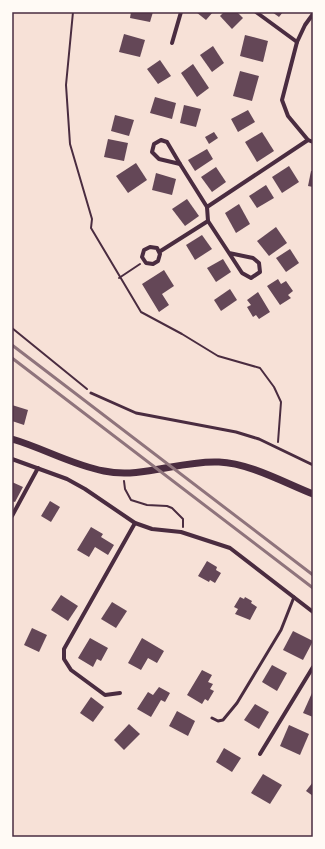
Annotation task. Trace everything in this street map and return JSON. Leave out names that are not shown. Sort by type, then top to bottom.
[{"type":"street","points":[[172,43],[181,12]]},
{"type":"street","points":[[256,12],[297,42]]},
{"type":"street","points":[[208,207],[311,141],[288,116],[282,100],[297,42],[305,25],[313,14]]},
{"type":"street","points":[[180,164],[159,159],[152,152],[154,144],[161,140],[167,142],[208,207],[208,221],[242,273],[251,278],[260,272],[259,263],[253,258],[229,252]]},
{"type":"street","points":[[159,252],[208,221]]},
{"type":"street","points":[[150,246],[156,248],[159,252],[160,254],[158,261],[153,264],[146,263],[142,257],[144,250],[150,246]]},
{"type":"street","points":[[12,439],[104,471],[123,473],[140,472],[188,464],[218,462],[233,463],[313,494]]},
{"type":"street","points":[[12,459],[38,468],[85,489],[135,523],[152,529],[181,532],[230,548],[313,612]]},
{"type":"street","points":[[12,516],[38,468]]},
{"type":"street","points":[[120,694],[105,695],[72,670],[64,659],[64,649],[135,523]]},
{"type":"street","points":[[260,754],[313,667]]},
{"type":"lane","points":[[91,393],[136,413],[236,432],[259,439],[313,465]]},
{"type":"lane","points":[[212,718],[218,721],[223,720],[237,703],[281,630],[294,597]]},
{"type":"path","points":[[119,278],[144,261]]},
{"type":"path","points":[[12,328],[91,393]]},
{"type":"path","points":[[123,473],[125,489],[131,500],[147,505],[160,505],[172,508],[183,519],[181,532]]},
{"type":"building","points":[[131,12],[153,12],[150,22],[130,18]]},
{"type":"building","points":[[196,12],[213,12],[206,20]]},
{"type":"building","points":[[224,12],[237,12],[243,18],[232,29],[220,16]]},
{"type":"building","points":[[272,12],[283,12],[279,17]]},
{"type":"building","points":[[124,34],[145,40],[140,57],[119,52]]},
{"type":"building","points":[[245,35],[268,41],[263,62],[240,56]]},
{"type":"building","points":[[213,46],[224,63],[212,72],[200,55]]},
{"type":"building","points":[[160,60],[171,76],[158,84],[147,69]]},
{"type":"building","points":[[193,64],[209,88],[197,97],[181,73]]},
{"type":"building","points":[[240,71],[259,76],[252,101],[233,96]]},
{"type":"building","points":[[155,97],[176,103],[172,119],[150,113]]},
{"type":"building","points":[[184,105],[201,109],[196,127],[180,123]]},
{"type":"building","points":[[248,110],[255,122],[238,132],[231,119]]},
{"type":"building","points":[[115,115],[134,120],[129,136],[111,131]]},
{"type":"building","points":[[214,132],[218,138],[209,144],[205,137]]},
{"type":"building","points":[[262,132],[274,151],[257,162],[245,142]]},
{"type":"building","points":[[108,139],[128,143],[124,161],[104,157]]},
{"type":"building","points":[[207,149],[213,159],[195,171],[188,160]]},
{"type":"building","points":[[136,163],[147,180],[128,193],[116,176]]},
{"type":"building","points":[[289,166],[299,182],[282,193],[272,177]]},
{"type":"building","points":[[216,167],[226,182],[212,192],[201,177]]},
{"type":"building","points":[[311,171],[313,171],[313,187],[308,186]]},
{"type":"building","points":[[156,173],[176,179],[172,195],[152,190]]},
{"type":"building","points":[[266,185],[274,198],[257,208],[249,196]]},
{"type":"building","points":[[187,199],[199,216],[185,226],[172,209]]},
{"type":"building","points":[[239,204],[250,224],[236,233],[225,213]]},
{"type":"building","points":[[276,227],[287,243],[269,256],[257,241]]},
{"type":"building","points":[[202,235],[212,249],[195,260],[186,245]]},
{"type":"building","points":[[290,249],[299,263],[286,272],[276,258]]},
{"type":"building","points":[[223,259],[231,272],[216,282],[207,268]]},
{"type":"building","points":[[164,270],[174,286],[162,294],[169,305],[159,312],[142,284]]},
{"type":"building","points":[[278,279],[281,284],[286,281],[293,291],[288,295],[291,298],[280,305],[267,286]]},
{"type":"building","points":[[230,289],[237,300],[221,311],[214,300]]},
{"type":"building","points":[[258,292],[270,312],[259,319],[256,315],[253,317],[247,307],[251,305],[247,300]]},
{"type":"building","points":[[12,405],[28,410],[24,425],[12,421]]},
{"type":"building","points":[[12,482],[23,487],[15,502],[12,501]]},
{"type":"building","points":[[50,501],[60,507],[51,522],[41,516]]},
{"type":"building","points":[[91,527],[103,534],[101,537],[114,545],[108,555],[95,547],[89,557],[77,550]]},
{"type":"building","points":[[207,561],[217,567],[216,570],[221,573],[215,583],[210,580],[209,582],[198,576]]},
{"type":"building","points":[[61,595],[78,606],[68,621],[51,610]]},
{"type":"building","points":[[240,597],[244,599],[245,597],[252,601],[251,603],[257,607],[250,620],[235,614],[238,609],[234,607]]},
{"type":"building","points":[[112,602],[127,611],[116,628],[101,619]]},
{"type":"building","points":[[32,628],[47,635],[39,652],[24,645]]},
{"type":"building","points":[[293,631],[313,641],[303,660],[283,650]]},
{"type":"building","points":[[90,638],[108,648],[101,661],[97,659],[93,667],[78,658]]},
{"type":"building","points":[[142,638],[164,651],[157,663],[148,658],[141,670],[128,663]]},
{"type":"building","points":[[272,665],[287,673],[277,691],[262,682]]},
{"type":"building","points":[[202,670],[212,675],[208,682],[213,684],[210,689],[214,691],[208,701],[205,699],[202,704],[187,695]]},
{"type":"building","points":[[159,687],[170,693],[165,702],[161,700],[151,717],[137,709],[148,692],[153,695]]},
{"type":"building","points":[[313,693],[313,717],[303,713]]},
{"type":"building","points":[[91,697],[104,707],[93,722],[80,713]]},
{"type":"building","points":[[255,704],[269,712],[259,729],[244,720]]},
{"type":"building","points":[[177,711],[195,721],[188,736],[169,726]]},
{"type":"building","points":[[129,724],[140,734],[124,750],[114,740]]},
{"type":"building","points":[[289,725],[309,734],[300,755],[280,746]]},
{"type":"building","points":[[224,748],[241,758],[232,772],[216,762]]},
{"type":"building","points":[[263,774],[282,785],[270,804],[251,793]]},
{"type":"building","points":[[313,782],[313,796],[306,791]]},
{"type":"railway","points":[[12,345],[313,575]]},
{"type":"railway","points":[[12,358],[313,588]]}]
